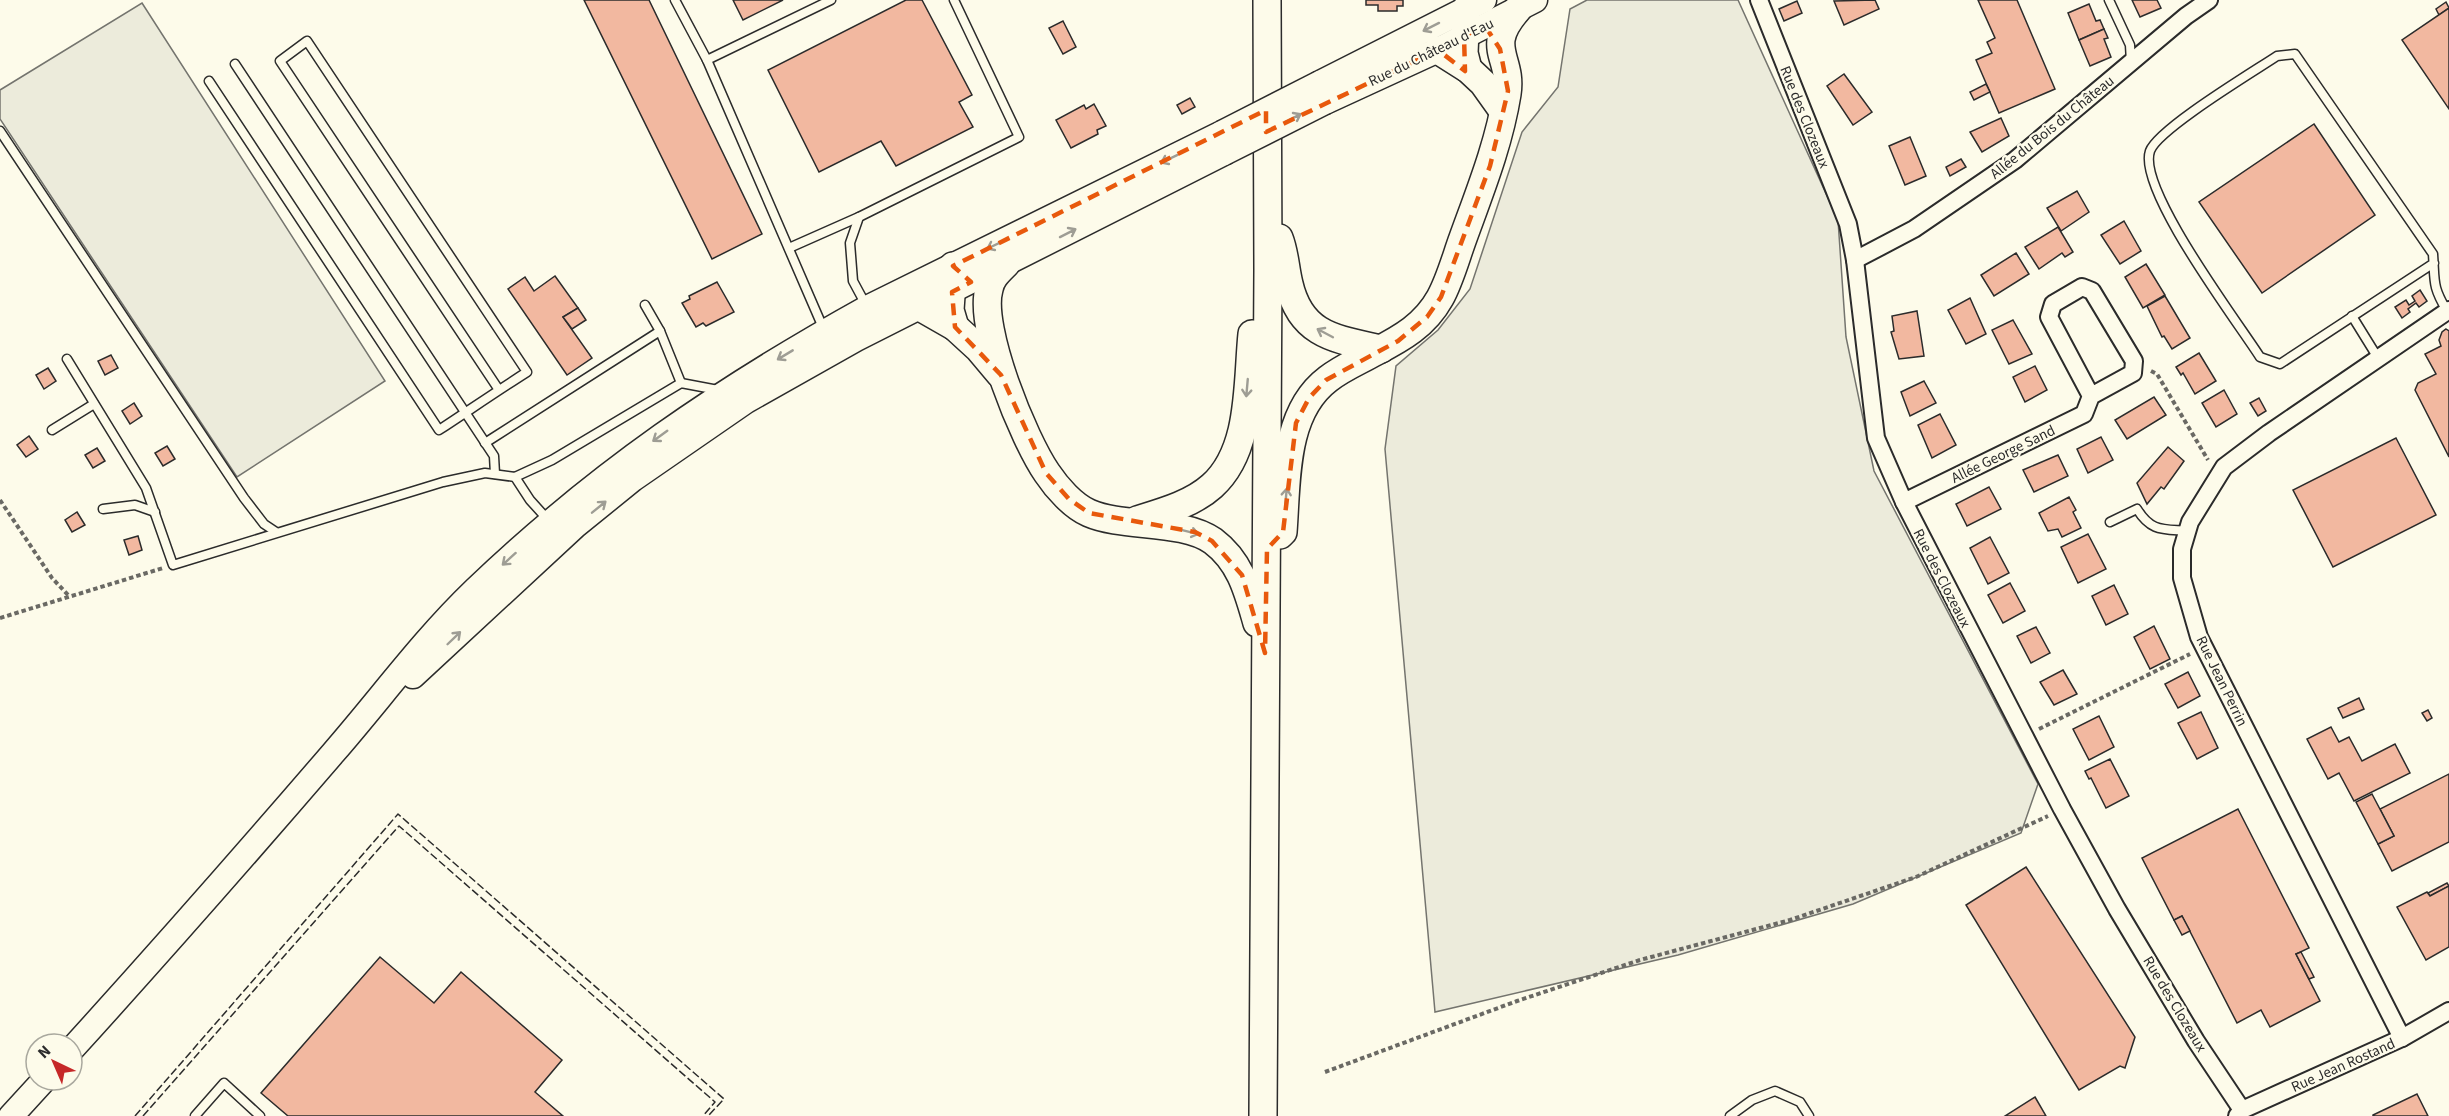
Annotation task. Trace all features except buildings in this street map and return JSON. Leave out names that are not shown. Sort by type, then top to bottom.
[{"type":"main road","points":[[1263,1116],[1268,270],[1267,0]]},
{"type":"main road","points":[[1500,49],[1503,31],[1527,4]]},
{"type":"main road","name":"Rue du Château d'Eau","points":[[1323,93],[1471,15],[1527,4]]},
{"type":"main road","points":[[1267,549],[1283,532],[1290,452],[1296,423],[1309,398],[1326,380],[1413,330],[1428,317],[1441,297],[1490,166],[1508,91],[1506,69],[1500,49],[1471,15]]},
{"type":"main road","points":[[1468,69],[1471,15]]},
{"type":"main road","name":"Rue du Château d'Eau","points":[[1323,93],[1438,50],[1471,15]]},
{"type":"main road","points":[[1438,50],[1468,69],[1483,83],[1503,111]]},
{"type":"main road","points":[[84,1035],[336,750],[416,652],[474,591],[550,522],[619,465],[725,391],[850,328],[958,280],[1323,93]]},
{"type":"main road","points":[[336,750],[575,526],[633,479],[687,440],[850,328],[920,307],[958,280],[1006,264],[1223,143]]},
{"type":"main road","points":[[1267,208],[1284,249],[1289,285],[1297,308],[1309,323],[1327,337],[1381,349]]},
{"type":"main road","points":[[1006,264],[994,276],[988,290],[987,307],[1001,375],[1047,473],[1069,499],[1089,513],[1195,532],[1212,541],[1242,575],[1265,653]]},
{"type":"main road","points":[[1132,521],[1168,510],[1193,499],[1212,486],[1234,457],[1243,426],[1255,309],[1268,270]]},
{"type":"main road","points":[[958,280],[987,307]]},
{"type":"main road","points":[[955,327],[950,310],[958,280]]},
{"type":"main road","points":[[920,307],[955,327],[1001,375]]},
{"type":"main road","points":[[11,1116],[33,1092]]},
{"type":"street","name":"Rue des Clozeaux","points":[[1759,0],[1848,224],[1855,260],[1876,438],[1904,502],[2062,809],[2117,909],[2240,1113]]},
{"type":"street","name":"Allée du Bois du Château","points":[[1855,260],[1914,229],[2015,160],[2186,16],[2209,0]]},
{"type":"street","points":[[2091,396],[2049,317],[2053,304],[2082,287],[2092,291],[2134,361]]},
{"type":"street","name":"Rue Jean Perrin","points":[[2402,1038],[2199,637],[2182,579],[2182,549],[2187,531],[2224,467],[2269,433],[2448,310]]},
{"type":"street","name":"Allée George Sand","points":[[1904,502],[2084,414],[2091,396],[2133,373],[2134,361]]},
{"type":"street","name":"Rue Jean Rostand","points":[[2240,1113],[2402,1038],[2449,1011]]},
{"type":"lane","points":[[675,0],[707,60],[789,248],[810,302],[850,328],[853,281],[850,243],[859,217]]},
{"type":"lane","points":[[707,60],[831,0]]},
{"type":"lane","points":[[789,248],[859,217],[1019,137],[954,0]]},
{"type":"lane","points":[[2109,0],[2130,45],[2131,62]]},
{"type":"lane","points":[[209,81],[439,430],[527,372],[307,41],[280,61],[499,390]]},
{"type":"lane","points":[[2434,262],[2280,364],[2260,357],[2170,221],[2149,166],[2150,150],[2166,131],[2277,56],[2295,54],[2433,254],[2434,262],[2435,291],[2448,310]]},
{"type":"lane","points":[[235,64],[494,456],[495,474]]},
{"type":"lane","points":[[0,131],[244,498],[264,524],[276,532]]},
{"type":"lane","points":[[645,305],[660,331],[681,383]]},
{"type":"lane","points":[[2352,316],[2378,358]]},
{"type":"lane","points":[[485,443],[660,331]]},
{"type":"lane","points":[[67,359],[146,488],[174,565],[443,482],[485,473],[515,477],[552,460],[681,383],[725,391]]},
{"type":"lane","points":[[52,430],[94,404]]},
{"type":"lane","points":[[515,477],[550,522],[552,547]]},
{"type":"lane","points":[[103,509],[135,505],[155,512]]},
{"type":"lane","points":[[2110,522],[2137,509],[2144,521],[2156,528],[2187,531]]},
{"type":"lane","points":[[550,522],[575,526]]},
{"type":"lane","points":[[195,1116],[224,1083],[260,1116]]},
{"type":"lane","points":[[1730,1116],[1752,1100],[1775,1091],[1800,1102],[1809,1116]]},
{"type":"path","points":[[2134,361],[2157,374],[2217,476]]},
{"type":"path","points":[[0,500],[52,578],[69,596]]},
{"type":"path","points":[[0,618],[174,565]]},
{"type":"path","points":[[2024,736],[2205,647]]},
{"type":"path","points":[[1325,1072],[1516,1001],[1640,960],[1790,920],[1916,877],[2062,809]]},
{"type":"highlighted area","points":[[1485,26],[1500,49],[1508,91],[1490,166],[1441,297],[1427,317],[1398,341],[1326,380],[1309,398],[1296,423],[1283,532],[1267,549],[1265,653],[1242,575],[1212,541],[1195,532],[1089,513],[1069,499],[1046,473],[1001,375],[955,327],[952,292],[971,282],[953,266],[1266,110],[1266,132],[1438,50],[1465,71],[1464,36]]},
{"type":"shaded area","points":[[1587,0],[1738,0],[1838,220],[1846,337],[1874,471],[2038,784],[2021,833],[1853,904],[1678,955],[1435,1012],[1385,449],[1396,366],[1438,330],[1470,289],[1522,132],[1558,87],[1570,9]]},
{"type":"shaded area","points":[[142,3],[385,381],[237,477],[0,119],[0,90]]},
{"type":"fence","points":[[135,1116],[398,814],[724,1099],[708,1116]]},
{"type":"fence","points":[[143,1116],[399,826],[715,1102],[703,1116]]}]
